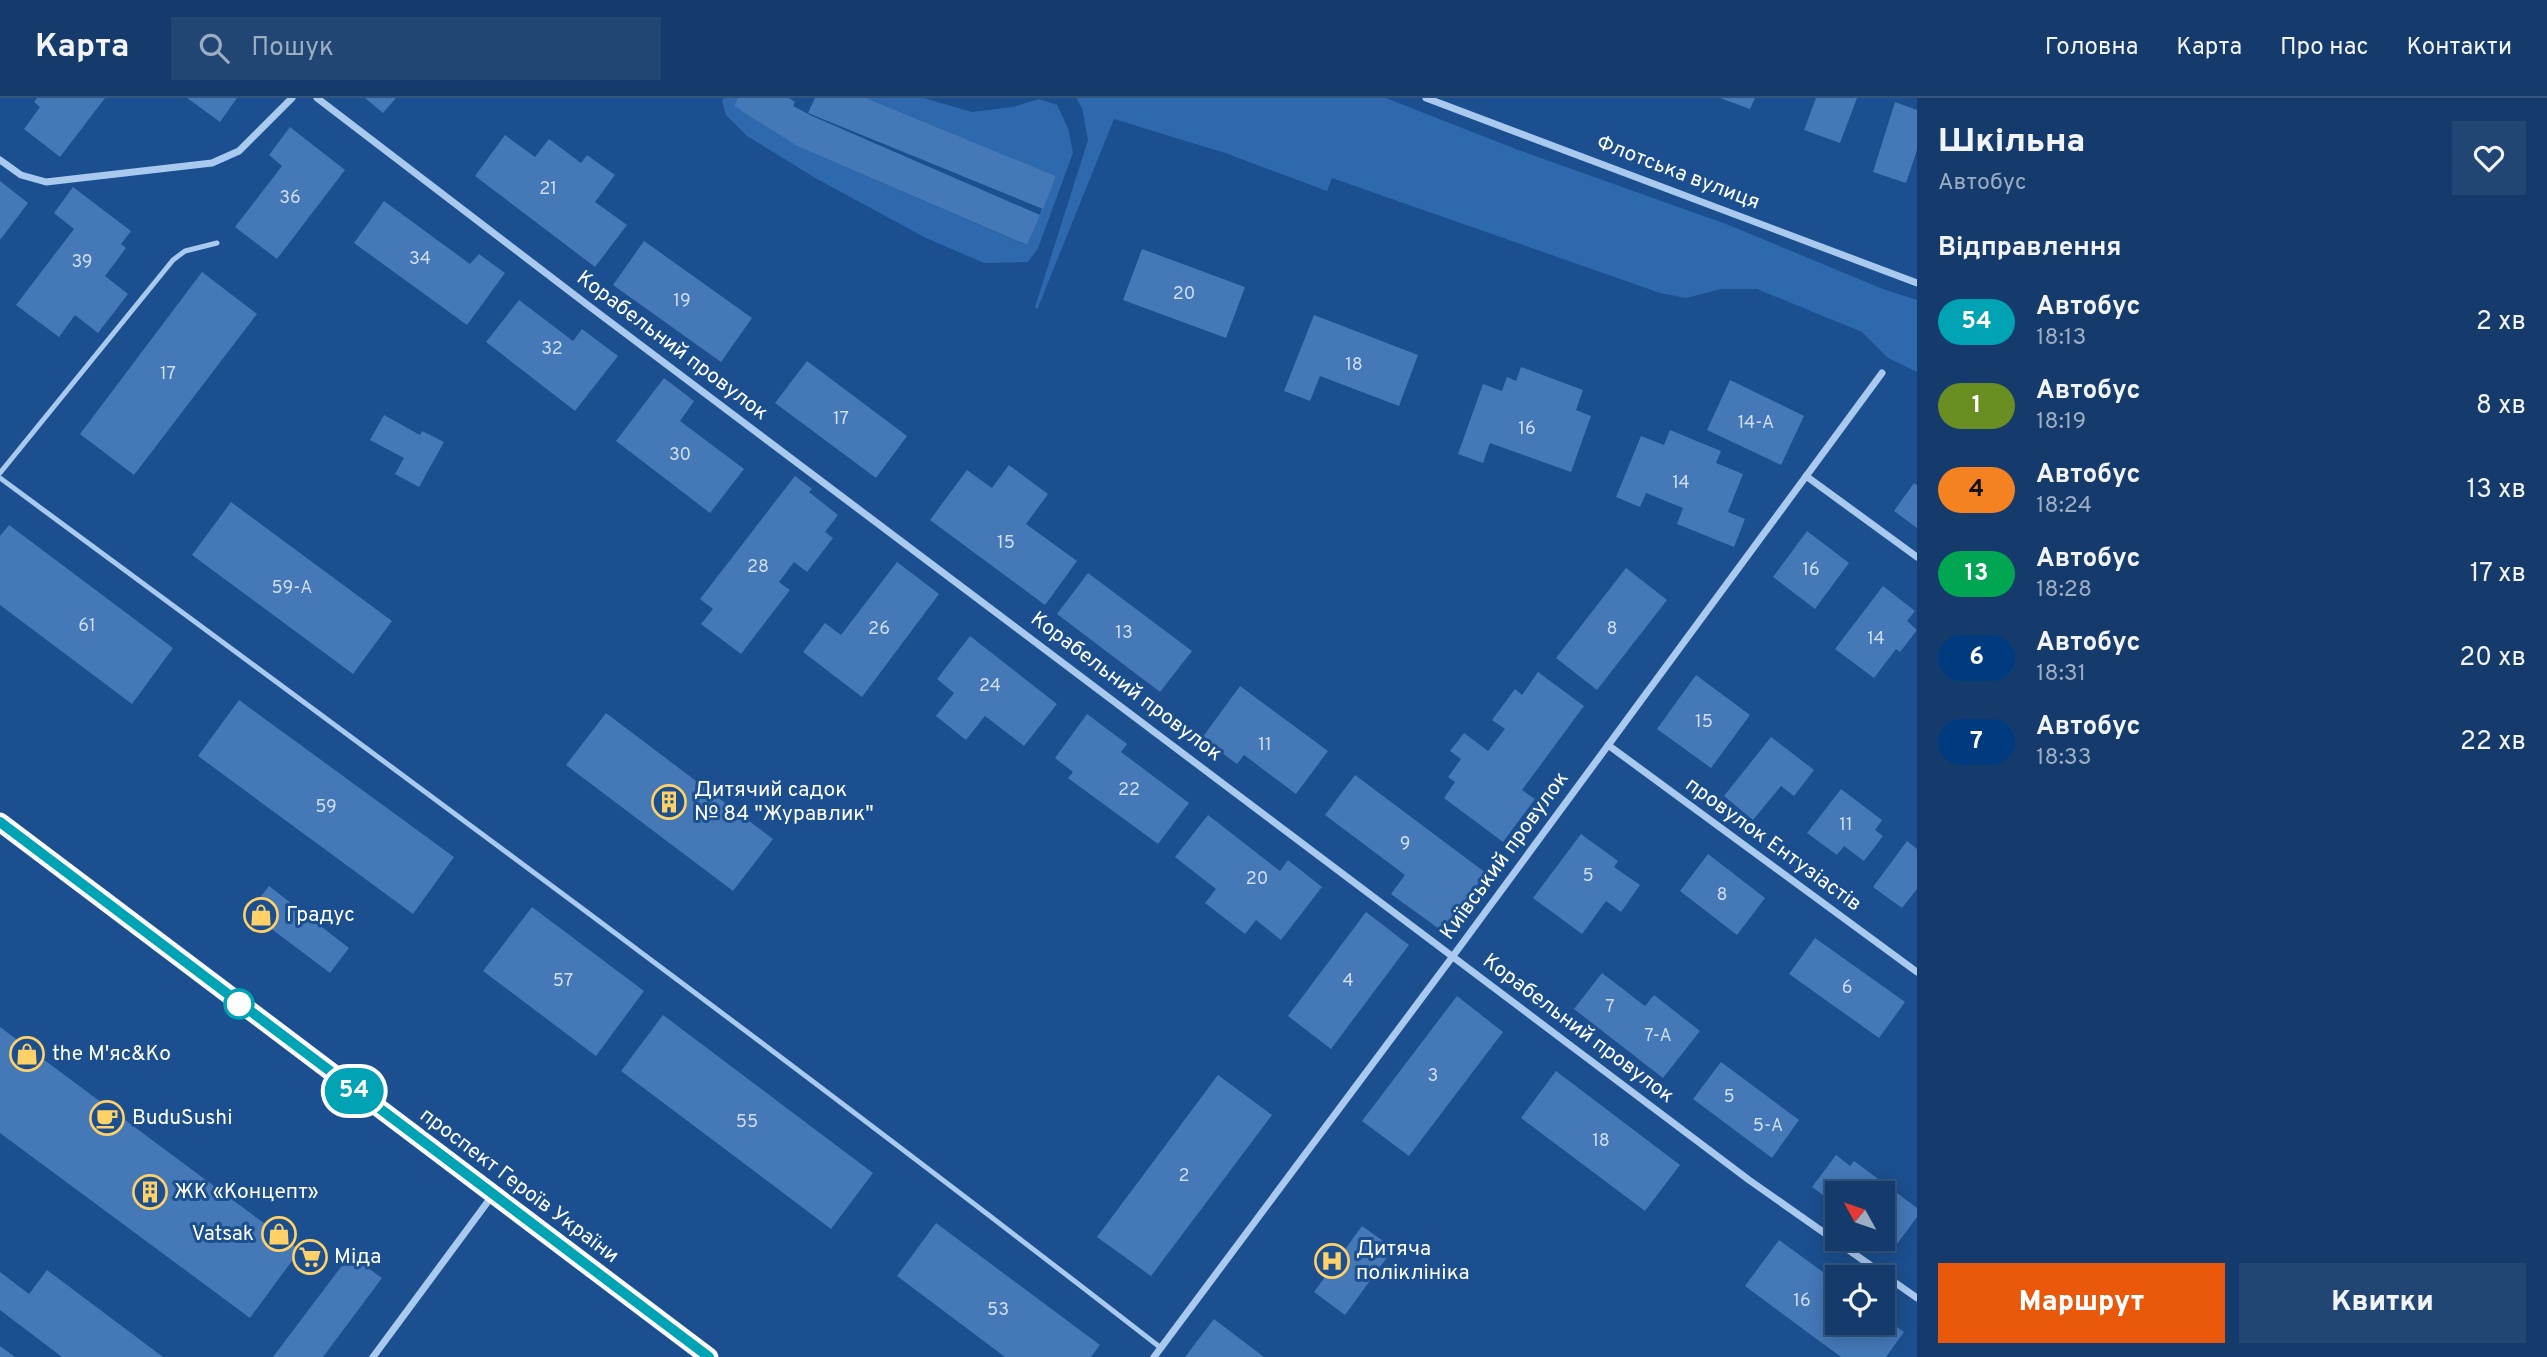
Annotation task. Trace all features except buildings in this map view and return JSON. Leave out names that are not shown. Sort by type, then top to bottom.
[{"type":"highway","name":"проспект Героїв України","points":[[0,822],[709,1357]]},
{"type":"street","points":[[0,160],[22,175],[46,182],[212,163],[239,151],[292,98]]},
{"type":"street","name":"Корабельний провулок","points":[[317,98],[1749,1180],[1917,1298]]},
{"type":"street","name":"Флотська вулиця","points":[[1426,98],[1917,283]]},
{"type":"street","name":"Київський провулок","points":[[1154,1357],[1882,373]]},
{"type":"street","points":[[1806,476],[1917,557]]},
{"type":"street","name":"провулок Ентузіастів","points":[[1608,745],[1917,972]]},
{"type":"street","points":[[373,1357],[492,1195]]},
{"type":"lane","points":[[217,243],[185,251],[173,260],[0,475],[696,993],[1161,1348]]},
{"type":"shaded area","points":[[724,98],[738,98],[799,147],[1026,245],[1056,176],[866,98],[924,98],[972,112],[1013,107],[1039,99],[1057,105],[1068,128],[1073,153],[1038,248],[1028,262],[984,263],[926,238],[817,179],[747,136],[726,115],[722,101]]},
{"type":"shaded area","points":[[1076,98],[1386,98],[1513,148],[1726,224],[1883,289],[1917,300],[1917,372],[1888,358],[1862,332],[1757,289],[1721,289],[1686,298],[1660,293],[1332,178],[1327,191],[1225,153],[1114,119],[1037,310],[1035,307],[1088,140],[1082,108]]},
{"type":"bus line","name":"54","points":[[0,822],[709,1357]]},
{"type":"place","name":"Дитячий садок № 84 \"Журавлик\"","points":[[669,802]]},
{"type":"place","name":"Градус","points":[[261,915]]},
{"type":"place","name":"the М'яс&Kо","points":[[27,1054]]},
{"type":"place","name":"BuduSushi","points":[[107,1118]]},
{"type":"place","name":"ЖК «Концепт»","points":[[150,1192]]},
{"type":"place","name":"Vatsak","points":[[279,1234]]},
{"type":"place","name":"Міда","points":[[310,1257]]},
{"type":"place","name":"Дитяча поліклініка","points":[[1332,1261]]}]
